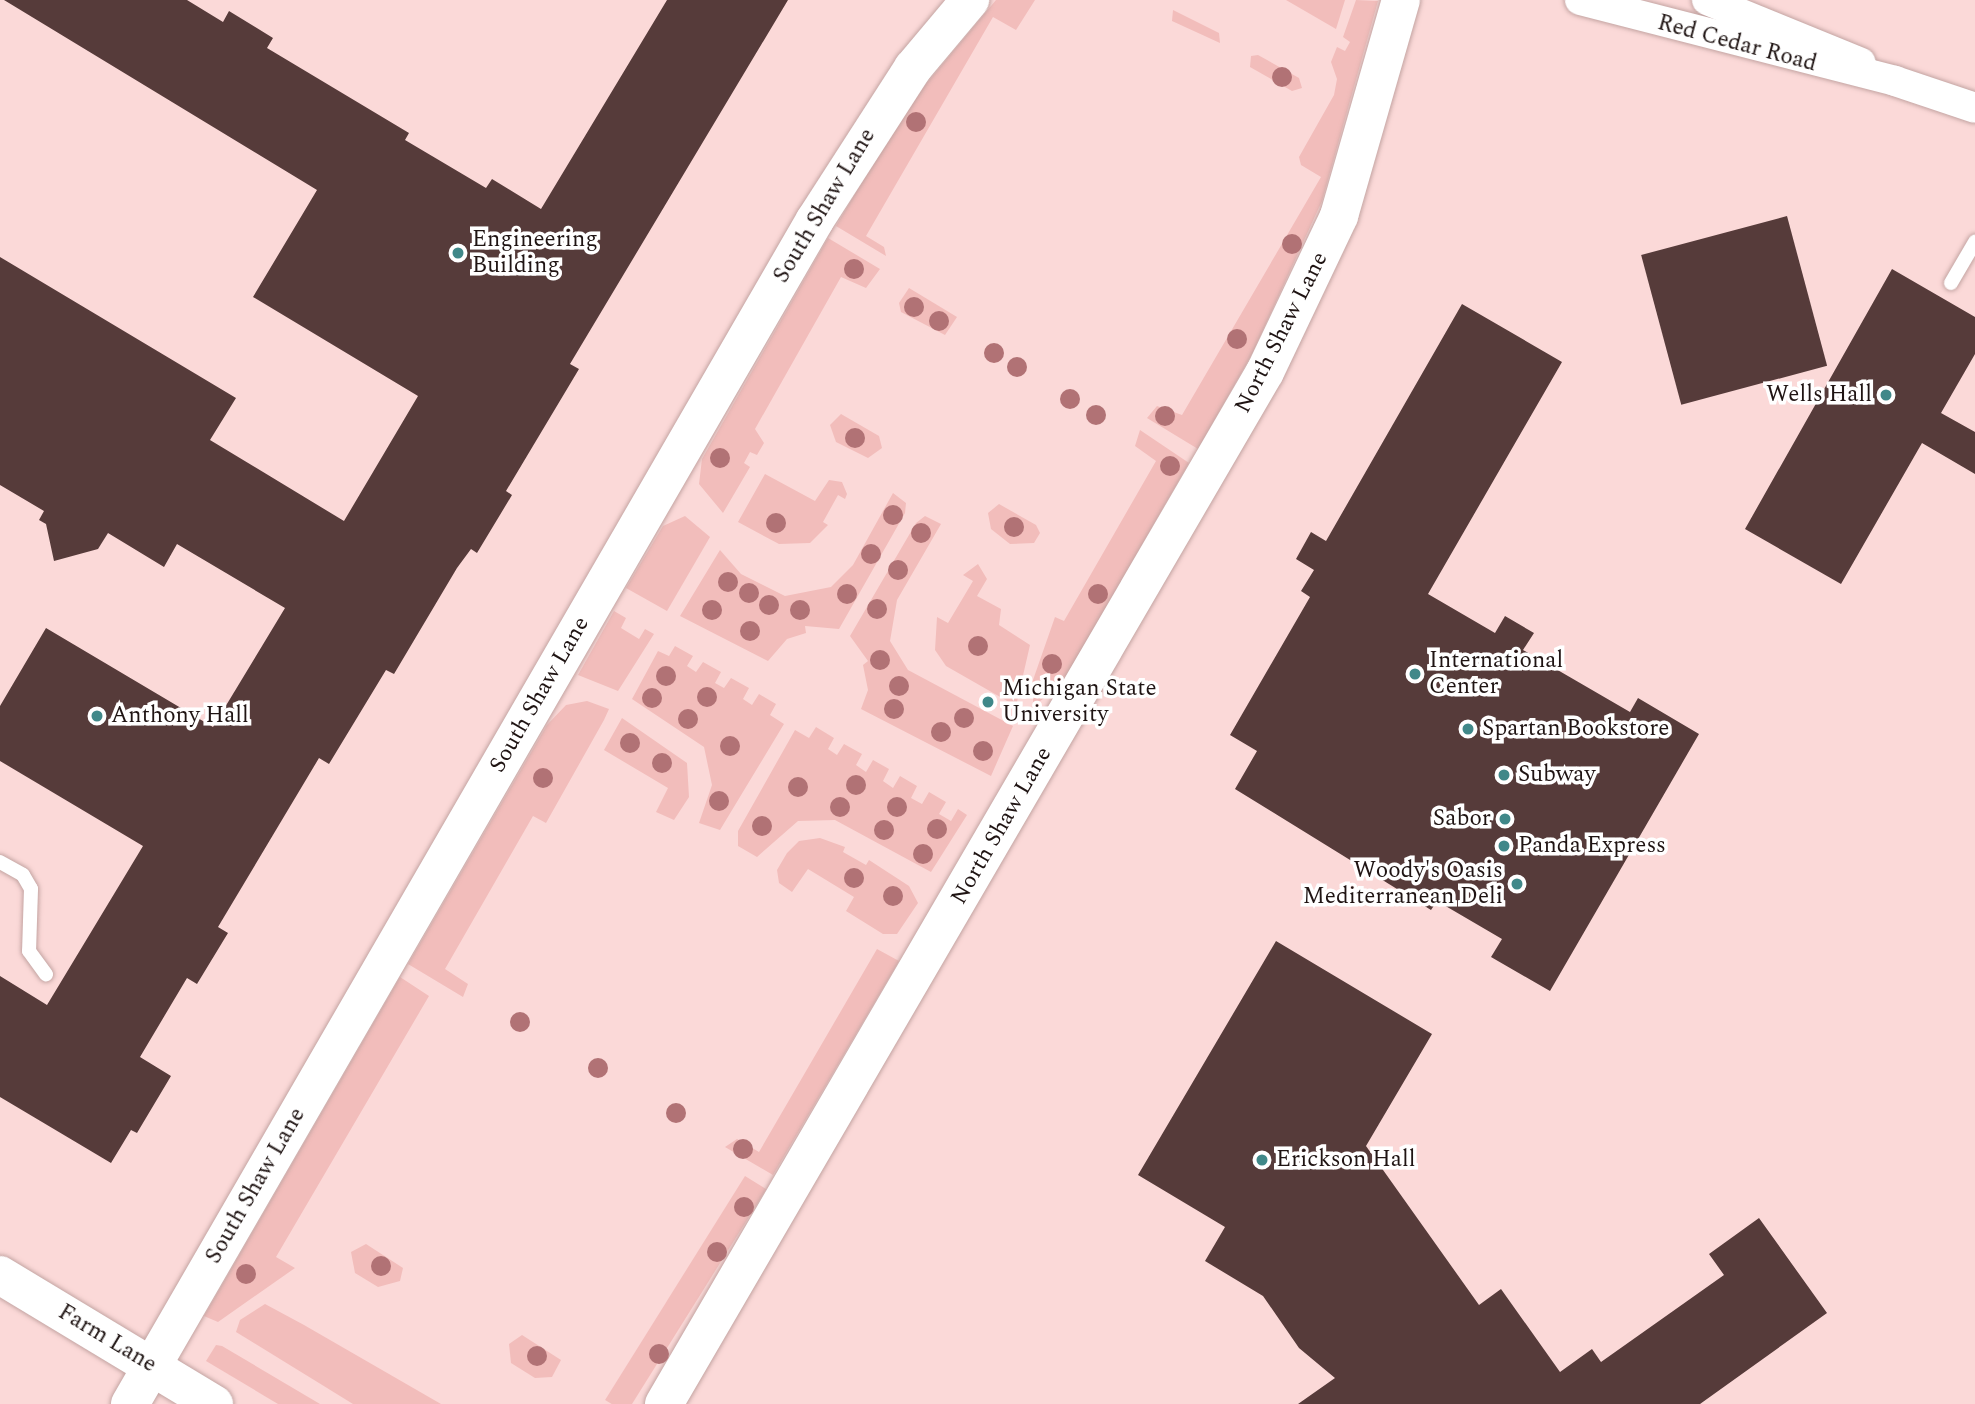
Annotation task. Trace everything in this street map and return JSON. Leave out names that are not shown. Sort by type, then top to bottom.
[{"type":"street","name":"South Shaw Lane","points":[[130,1404],[821,209],[913,68],[970,0]]},
{"type":"street","name":"North Shaw Lane","points":[[664,1404],[1282,340],[1321,262],[1347,192],[1401,0]]},
{"type":"street","name":"Red Cedar Road","points":[[1580,0],[1895,81],[1975,108]]},
{"type":"street","name":"Red Cedar Road","points":[[1707,0],[1751,8],[1895,81]]},
{"type":"street","name":"Farm Lane","points":[[0,1275],[214,1404]]},
{"type":"lane","points":[[1951,283],[1975,242]]},
{"type":"lane","points":[[0,862],[23,875],[32,889],[29,951],[46,974]]},
{"type":"shaded area","points":[[996,0],[1035,0],[1016,30],[993,17],[866,236],[884,247],[886,256],[836,226],[906,108]]},
{"type":"shaded area","points":[[1286,0],[1345,0],[1336,29]]},
{"type":"shaded area","points":[[1356,0],[1378,1],[1322,201],[1252,354],[1198,449],[1147,418],[1157,406],[1182,415],[1321,177],[1301,165],[1299,157],[1334,95],[1337,79],[1331,62],[1337,47],[1345,51],[1350,42],[1343,37]]},
{"type":"shaded area","points":[[1173,10],[1219,33],[1220,43],[1172,21]]},
{"type":"shaded area","points":[[1258,55],[1299,78],[1302,88],[1292,91],[1250,67],[1251,56]]},
{"type":"shaded area","points":[[828,238],[880,269],[866,288],[841,277],[755,429],[764,443],[757,455],[750,452],[744,463],[750,467],[723,513],[699,484],[702,459]]},
{"type":"shaded area","points":[[909,288],[957,317],[945,335],[901,312],[899,303]]},
{"type":"shaded area","points":[[841,414],[879,436],[882,448],[868,458],[836,442],[830,425]]},
{"type":"shaded area","points":[[1140,430],[1189,463],[1060,687],[1033,706],[1033,680],[1055,617],[1064,621],[1156,461],[1135,446]]},
{"type":"shaded area","points":[[765,474],[815,501],[829,480],[842,482],[847,494],[845,499],[838,495],[823,522],[828,525],[810,543],[779,544],[738,522]]},
{"type":"shaded area","points":[[893,493],[906,503],[905,513],[839,629],[805,626],[806,633],[787,639],[768,661],[680,616],[720,550],[741,574],[785,596],[831,587],[853,565]]},
{"type":"shaded area","points":[[999,504],[1036,525],[1040,533],[1034,543],[1010,544],[991,529],[988,513]]},
{"type":"shaded area","points":[[685,516],[710,537],[667,611],[626,588],[663,526]]},
{"type":"shaded area","points":[[925,516],[941,524],[897,600],[890,641],[908,670],[1013,726],[991,776],[861,709],[868,690],[863,665],[868,661],[850,636],[916,523]]},
{"type":"shaded area","points":[[978,564],[987,579],[977,596],[1001,609],[999,625],[1030,645],[1016,706],[946,666],[935,650],[937,617],[948,623],[973,581],[963,575]]},
{"type":"shaded area","points":[[614,611],[626,618],[621,628],[639,639],[645,629],[654,634],[618,691],[578,675]]},
{"type":"shaded area","points":[[675,646],[693,656],[687,666],[696,672],[703,662],[721,672],[715,683],[724,688],[731,678],[749,688],[743,699],[752,705],[759,694],[776,704],[770,715],[784,724],[720,830],[699,823],[712,785],[704,747],[632,699],[658,651],[669,656]]},
{"type":"shaded area","points":[[587,701],[609,709],[604,720],[546,823],[533,816],[445,969],[468,984],[463,997],[408,964],[547,725],[566,705]]},
{"type":"shaded area","points":[[622,718],[687,763],[689,797],[674,820],[656,812],[668,788],[604,750]]},
{"type":"shaded area","points":[[816,727],[834,738],[828,749],[837,755],[844,744],[862,754],[856,765],[866,772],[873,760],[889,769],[883,781],[893,788],[900,776],[917,786],[911,798],[922,804],[929,792],[946,802],[939,814],[951,821],[958,809],[967,815],[931,872],[835,820],[798,821],[757,857],[738,846],[738,831],[795,730],[809,738]]},
{"type":"shaded area","points":[[820,838],[845,847],[843,852],[866,865],[869,860],[909,886],[918,903],[897,934],[883,934],[846,911],[854,897],[808,869],[792,892],[779,883],[777,870],[787,853],[799,841]]},
{"type":"shaded area","points":[[877,949],[899,961],[773,1175],[725,1147],[737,1139],[759,1152]]},
{"type":"shaded area","points":[[400,977],[429,996],[276,1257],[295,1268],[218,1322],[204,1316]]},
{"type":"shaded area","points":[[745,1176],[766,1189],[632,1404],[612,1404],[605,1400]]},
{"type":"shaded area","points":[[366,1244],[403,1268],[400,1281],[378,1287],[355,1273],[351,1252]]},
{"type":"shaded area","points":[[265,1304],[441,1404],[353,1404],[236,1332],[240,1320]]},
{"type":"shaded area","points":[[522,1335],[561,1360],[552,1377],[535,1378],[511,1363],[509,1344]]},
{"type":"shaded area","points":[[216,1345],[320,1404],[278,1404],[206,1361]]},
{"type":"building","points":[[4,0],[187,0],[223,22],[229,11],[273,38],[267,48],[409,133],[405,140],[486,188],[492,179],[541,209],[667,0],[788,0],[570,364],[579,369],[506,491],[512,495],[477,553],[471,549],[457,568],[394,674],[386,670],[329,764],[319,758],[218,927],[228,933],[197,984],[187,978],[140,1057],[171,1076],[137,1133],[131,1130],[111,1163],[0,1097],[0,976],[47,1005],[143,846],[0,761],[0,706],[46,628],[213,727],[285,608],[177,544],[164,567],[108,533],[98,549],[54,561],[46,524],[39,520],[44,511],[0,485],[0,257],[236,398],[210,440],[344,521],[418,396],[253,297],[317,190]]},
{"type":"building","points":[[1787,216],[1827,366],[1681,405],[1641,255]]},
{"type":"building","points":[[1892,269],[1975,317],[1975,354],[1941,413],[1975,432],[1975,474],[1922,443],[1841,584],[1745,529]]},
{"type":"building","name":"International Center","points":[[1462,304],[1562,362],[1428,594],[1495,633],[1505,616],[1534,633],[1523,650],[1630,712],[1638,698],[1699,734],[1550,991],[1491,957],[1502,939],[1437,901],[1431,910],[1235,789],[1257,751],[1230,735],[1310,597],[1301,591],[1314,570],[1296,559],[1311,532],[1326,541]]},
{"type":"building","name":"Erickson Hall","points":[[1276,941],[1432,1034],[1366,1146],[1479,1305],[1501,1289],[1560,1372],[1592,1349],[1601,1362],[1724,1275],[1709,1254],[1759,1218],[1827,1313],[1700,1404],[1298,1404],[1335,1378],[1299,1348],[1263,1296],[1205,1261],[1225,1227],[1138,1175]]},
{"type":"place","name":"Engineering Building","points":[[458,253]]},
{"type":"place","name":"Wells Hall","points":[[1886,395]]},
{"type":"place","name":"International Center","points":[[1415,674]]},
{"type":"place","name":"Michigan State University","points":[[988,702]]},
{"type":"place","name":"Anthony Hall","points":[[97,716]]},
{"type":"place","name":"Spartan Bookstore","points":[[1468,729]]},
{"type":"place","name":"Subway","points":[[1504,775]]},
{"type":"place","name":"Sabor","points":[[1505,819]]},
{"type":"place","name":"Panda Express","points":[[1504,846]]},
{"type":"place","name":"Woody's Oasis Mediterranean Deli","points":[[1517,884]]},
{"type":"place","name":"Erickson Hall","points":[[1262,1160]]}]
